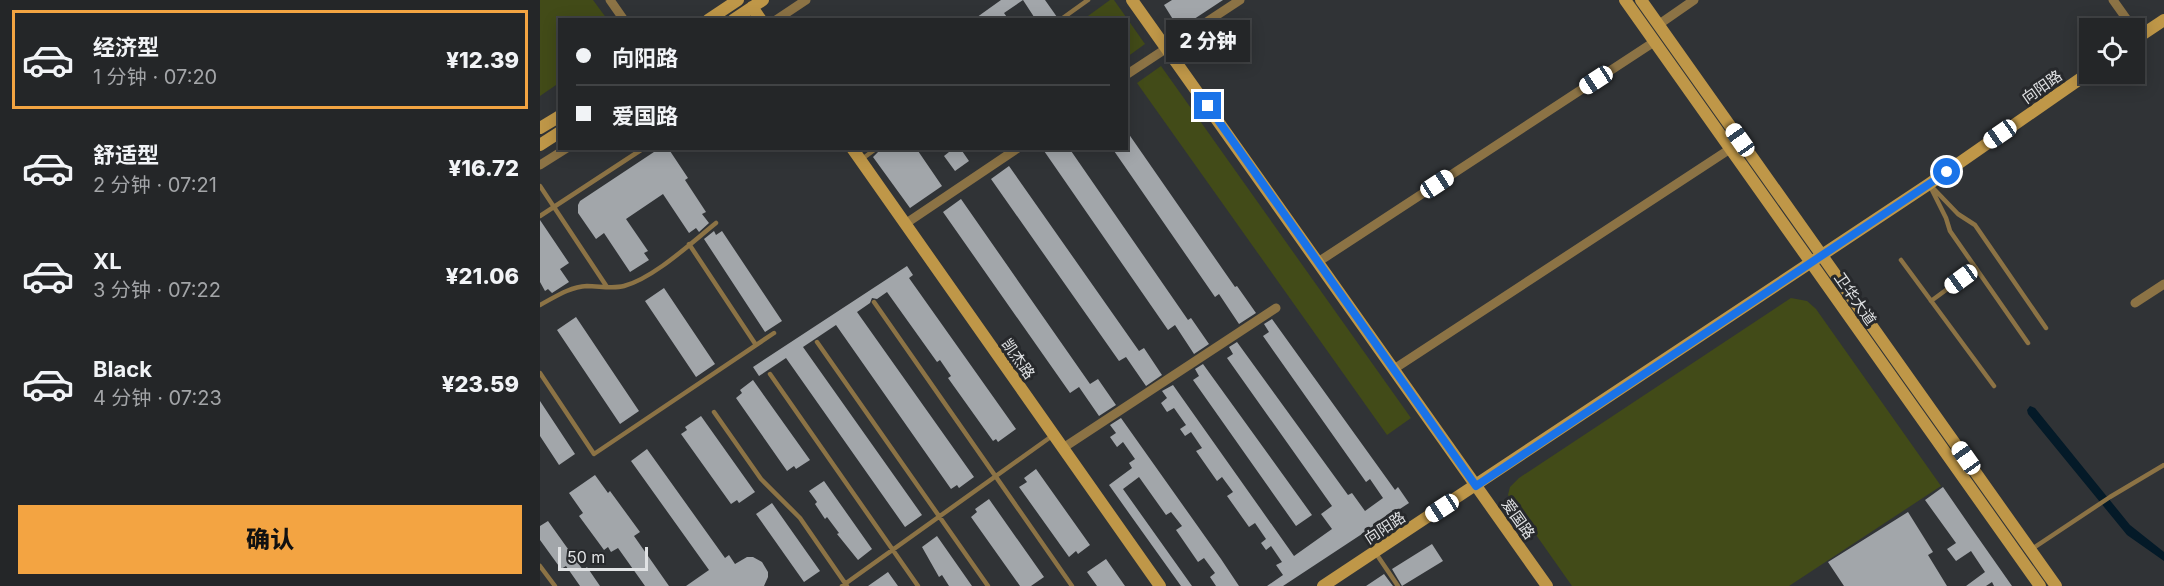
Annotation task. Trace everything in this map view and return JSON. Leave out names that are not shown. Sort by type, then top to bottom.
[{"type":"street","points":[[610,0],[623,18]]},
{"type":"street","points":[[711,18],[738,0]]},
{"type":"street","points":[[736,18],[763,0]]},
{"type":"street","points":[[779,18],[806,0]]},
{"type":"street","name":"爱国路","points":[[1132,0],[1547,586]]},
{"type":"street","points":[[1128,74],[1240,0]]},
{"type":"street","name":"卫华大道","points":[[1625,0],[2040,586]]},
{"type":"street","name":"卫华大道","points":[[1641,0],[2056,586]]},
{"type":"street","points":[[1659,25],[1694,0]]},
{"type":"street","points":[[2113,0],[2125,18]]},
{"type":"street","points":[[752,7],[760,18]]},
{"type":"street","points":[[2145,29],[2164,20]]},
{"type":"street","points":[[1318,262],[1654,42]]},
{"type":"street","name":"向阳路","points":[[1323,586],[1822,256],[2079,80]]},
{"type":"street","points":[[540,128],[558,117]]},
{"type":"street","points":[[540,145],[558,133]]},
{"type":"street","points":[[1394,369],[1730,149]]},
{"type":"street","points":[[540,165],[564,150]]},
{"type":"street","name":"凯杰路","points":[[853,150],[1161,586]]},
{"type":"street","points":[[905,224],[1015,150]]},
{"type":"street","points":[[2135,303],[2164,284]]},
{"type":"street","points":[[1063,448],[1276,308]]},
{"type":"lane","points":[[1063,18],[1088,0]]},
{"type":"lane","points":[[540,216],[641,150]]},
{"type":"lane","points":[[860,160],[874,150]]},
{"type":"lane","points":[[1929,184],[1950,231],[2028,343]]},
{"type":"lane","points":[[1929,184],[1958,214],[1975,225],[2046,328]]},
{"type":"lane","points":[[540,186],[607,287]]},
{"type":"lane","points":[[540,305],[574,288],[621,287],[637,281],[716,223]]},
{"type":"lane","points":[[689,244],[756,345]]},
{"type":"lane","points":[[1901,260],[1994,386]]},
{"type":"lane","points":[[1931,301],[1976,268]]},
{"type":"lane","points":[[874,302],[1072,586]]},
{"type":"lane","points":[[540,374],[594,454],[774,333]]},
{"type":"lane","points":[[817,342],[988,586]]},
{"type":"lane","points":[[770,374],[918,586]]},
{"type":"lane","points":[[714,412],[761,479],[800,518],[845,585],[1054,435]]},
{"type":"lane","points":[[2031,550],[2099,504],[2164,465]]},
{"type":"lane","points":[[1375,552],[1398,586]]},
{"type":"lane","points":[[540,566],[555,586]]},
{"type":"green space","points":[[540,0],[593,0],[606,18],[558,18],[558,84],[540,96]]},
{"type":"green space","points":[[1110,0],[1114,0],[1127,18],[1089,18],[1088,16]]},
{"type":"green space","points":[[1128,20],[1145,44],[1128,56]]},
{"type":"green space","points":[[1161,66],[1411,418],[1387,435],[1137,83]]},
{"type":"green space","points":[[1791,298],[1807,301],[1816,309],[1941,486],[1789,586],[1572,586],[1508,495],[1510,487],[1519,478]]},
{"type":"water","points":[[2030,406],[2035,408],[2130,525],[2164,552],[2164,561],[2127,535],[2028,414],[2027,410]]},
{"type":"building","points":[[1001,0],[1023,0],[1004,13],[1008,18],[976,18]]},
{"type":"building","points":[[1023,0],[1045,0],[1057,17],[1057,18],[1035,18]]},
{"type":"building","points":[[1172,0],[1223,0],[1179,29],[1164,5]]},
{"type":"building","points":[[1128,133],[1235,287],[1237,286],[1256,313],[1239,324],[1219,294],[1215,297],[1113,150],[1128,150]]},
{"type":"building","points":[[657,150],[667,150],[670,151],[688,178],[685,180],[706,212],[702,214],[709,223],[699,232],[696,228],[689,233],[663,194],[626,219],[648,251],[644,253],[649,260],[630,272],[604,233],[596,239],[578,213],[580,201]]},
{"type":"building","points":[[880,150],[917,150],[942,186],[910,208],[873,157]]},
{"type":"building","points":[[952,150],[961,150],[969,161],[955,171],[944,156]]},
{"type":"building","points":[[1043,150],[1070,150],[1188,320],[1191,318],[1209,344],[1194,354],[1175,325],[1168,330]]},
{"type":"building","points":[[1009,166],[1139,351],[1144,348],[1162,375],[1146,386],[1126,357],[1119,361],[991,179]]},
{"type":"building","points":[[961,199],[1090,384],[1098,379],[1116,405],[1099,416],[1079,387],[1070,393],[943,212]]},
{"type":"building","points":[[540,220],[569,263],[560,269],[569,282],[552,293],[548,289],[545,291],[540,282]]},
{"type":"building","points":[[714,231],[716,235],[722,231],[782,321],[765,332],[704,239]]},
{"type":"building","points":[[907,266],[913,275],[909,278],[1016,429],[998,442],[996,439],[993,441],[948,378],[951,376],[940,360],[937,362],[887,292],[877,299],[872,298],[870,303],[857,312],[974,477],[959,488],[957,485],[951,489],[836,325],[803,347],[922,515],[905,527],[786,358],[759,376],[753,367]]},
{"type":"building","points":[[664,288],[715,364],[696,377],[645,301]]},
{"type":"building","points":[[576,317],[639,411],[620,424],[557,330]]},
{"type":"building","points":[[1272,319],[1395,490],[1398,487],[1409,503],[1283,586],[1267,586],[1283,575],[1276,565],[1282,562],[1271,546],[1266,550],[1261,543],[1266,539],[1255,523],[1249,527],[1227,496],[1233,492],[1222,477],[1217,481],[1196,451],[1202,448],[1191,432],[1185,436],[1180,429],[1186,425],[1174,408],[1167,412],[1161,403],[1167,398],[1162,391],[1173,385],[1294,556],[1332,529],[1321,514],[1332,506],[1227,358],[1233,354],[1229,347],[1237,342],[1348,495],[1352,493],[1365,511],[1383,498],[1370,479],[1366,482],[1263,336],[1269,332],[1264,324]]},
{"type":"building","points":[[1203,364],[1312,515],[1296,526],[1193,380],[1199,376],[1195,369]]},
{"type":"building","points":[[753,380],[810,460],[796,469],[794,466],[787,471],[736,398],[742,393],[740,390]]},
{"type":"building","points":[[540,401],[575,454],[559,465],[540,436]]},
{"type":"building","points":[[701,416],[755,492],[739,503],[737,500],[731,504],[681,434],[687,430],[685,427]]},
{"type":"building","points":[[1121,418],[1239,586],[1216,586],[1210,577],[1215,573],[1204,558],[1198,562],[1176,530],[1182,526],[1171,512],[1166,515],[1139,477],[1123,489],[1192,586],[1181,586],[1109,485],[1132,468],[1129,463],[1135,459],[1123,442],[1117,447],[1110,437],[1116,433],[1110,425]]},
{"type":"building","points":[[647,449],[725,558],[729,555],[735,564],[747,557],[753,557],[762,562],[768,572],[764,586],[686,586],[709,570],[631,461]]},
{"type":"building","points":[[1036,469],[1090,545],[1078,554],[1076,551],[1069,557],[1019,487],[1027,482],[1024,478]]},
{"type":"building","points":[[595,475],[608,493],[610,491],[640,532],[634,536],[669,586],[645,586],[618,548],[611,552],[608,547],[604,550],[579,516],[583,513],[569,493]]},
{"type":"building","points":[[824,481],[872,549],[858,560],[837,534],[839,533],[827,517],[825,519],[809,491]]},
{"type":"building","points":[[1943,487],[2012,586],[1994,586],[1992,582],[1986,586],[1966,586],[1985,572],[1971,551],[1956,561],[1947,549],[1956,543],[1925,500]]},
{"type":"building","points":[[989,499],[1044,577],[1031,586],[1020,586],[971,517],[977,512],[975,509]]},
{"type":"building","points":[[772,503],[820,571],[804,582],[756,514]]},
{"type":"building","points":[[1908,512],[1933,552],[1928,555],[1947,586],[1844,586],[1828,562]]},
{"type":"building","points":[[548,521],[583,570],[587,567],[600,586],[580,586],[566,566],[561,569],[540,540],[540,526]]},
{"type":"building","points":[[937,536],[972,586],[949,586],[942,575],[939,577],[922,547]]},
{"type":"building","points":[[1432,544],[1443,561],[1402,586],[1392,569]]},
{"type":"building","points":[[1106,559],[1125,586],[1097,586],[1087,572]]},
{"type":"building","points":[[888,572],[898,586],[868,586]]},
{"type":"building","points":[[1384,574],[1393,586],[1366,586]]},
{"type":"route","points":[[1208,106],[1476,486],[1947,172]]}]
